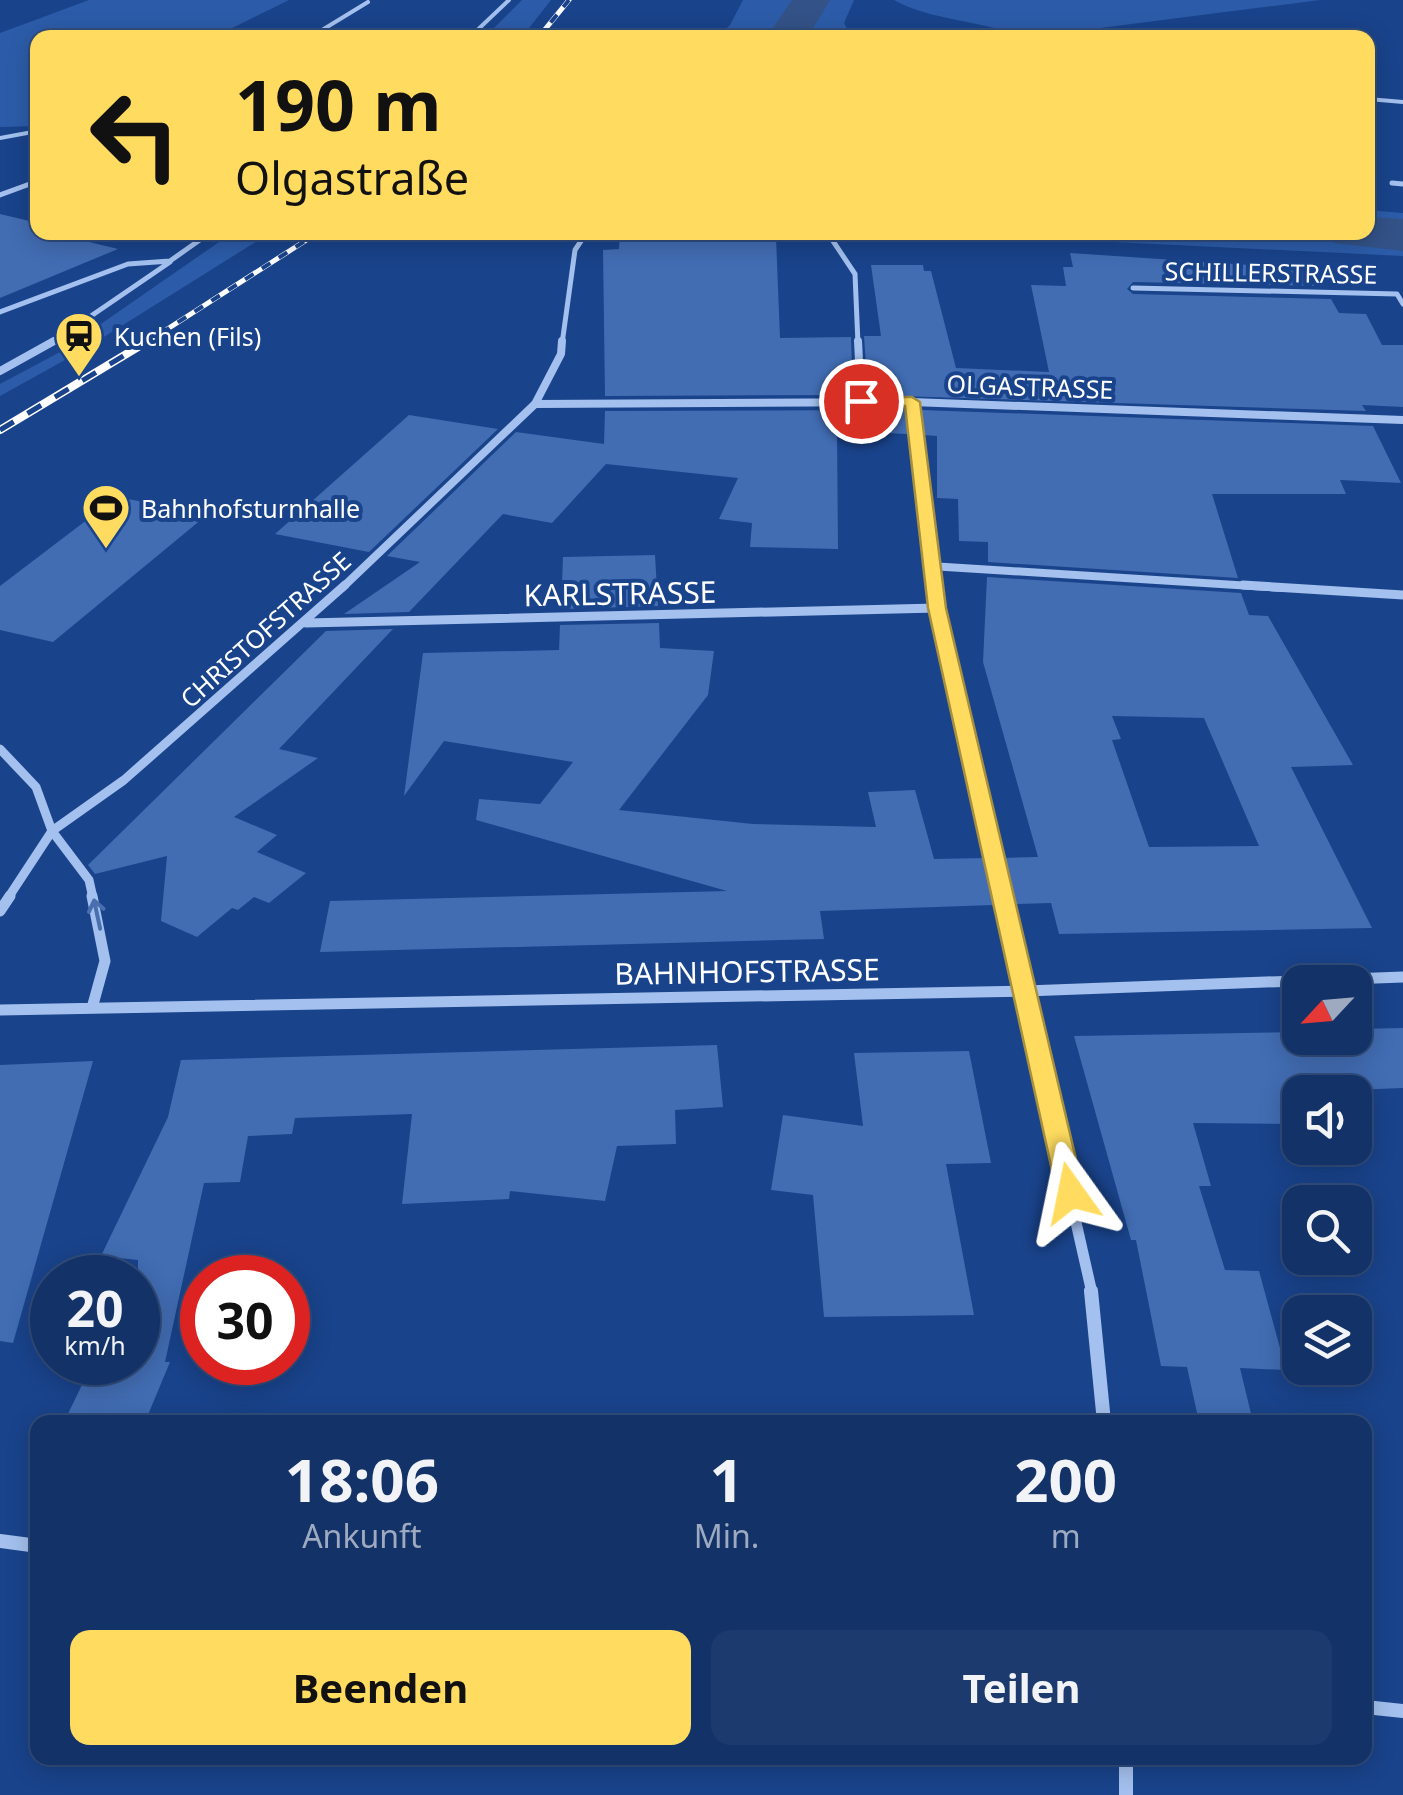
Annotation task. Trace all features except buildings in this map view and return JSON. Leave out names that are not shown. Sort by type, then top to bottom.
[{"type":"street","points":[[477,30],[509,0]]},
{"type":"street","points":[[322,30],[368,2]]},
{"type":"street","points":[[1375,100],[1403,102]]},
{"type":"street","points":[[4,137],[30,132]]},
{"type":"street","points":[[1392,183],[1403,184]]},
{"type":"street","points":[[0,196],[30,184]]},
{"type":"street","points":[[0,371],[45,347],[200,240]]},
{"type":"street","name":"CHRISTOFSTRASSE","points":[[52,831],[124,780],[305,624],[535,404],[562,354],[572,267],[584,240]]},
{"type":"street","points":[[832,240],[855,274],[861,401]]},
{"type":"street","points":[[0,312],[128,264],[170,261]]},
{"type":"street","name":"SCHILLERSTRASSE","points":[[1133,288],[1397,294],[1403,304]]},
{"type":"street","name":"OLGASTRASSE","points":[[535,404],[861,401],[1403,420]]},
{"type":"street","points":[[912,402],[937,608],[1094,1304],[1103,1415]]},
{"type":"street","points":[[930,566],[1403,595]]},
{"type":"street","name":"KARLSTRASSE","points":[[305,624],[937,608]]},
{"type":"street","points":[[0,749],[36,787],[52,831],[89,880],[105,961],[92,1008]]},
{"type":"street","points":[[0,911],[52,831]]},
{"type":"street","name":"BAHNHOFSTRASSE","points":[[0,1010],[1026,991],[1403,977]]},
{"type":"street","points":[[0,1541],[30,1545]]},
{"type":"street","points":[[1372,1708],[1403,1710]]},
{"type":"street","points":[[1126,1765],[1126,1795]]},
{"type":"shaded area","points":[[89,0],[289,0],[228,30],[30,30],[30,126],[0,127],[0,33]]},
{"type":"shaded area","points":[[522,0],[551,0],[527,30],[492,30]]},
{"type":"shaded area","points":[[743,0],[854,0],[844,23],[848,30],[725,30]]},
{"type":"shaded area","points":[[894,0],[1320,0],[1085,30],[1000,30]]},
{"type":"shaded area","points":[[1375,211],[1403,213],[1403,256],[1072,240],[1375,240]]},
{"type":"shaded area","points":[[222,240],[259,240],[83,350],[0,396],[0,384],[62,351]]},
{"type":"waterway","points":[[791,30],[811,0]]},
{"type":"waterway","points":[[1375,233],[1403,235]]},
{"type":"railway","points":[[545,30],[569,0]]},
{"type":"railway","points":[[144,344],[306,240]]},
{"type":"railway","points":[[0,430],[148,341]]},
{"type":"place","name":"Kuchen (Fils)","points":[[79,378]]},
{"type":"place","name":"Bahnhofsturnhalle","points":[[106,550]]},
{"type":"route","points":[[861,401],[912,402],[937,608],[1071,1193]]}]
